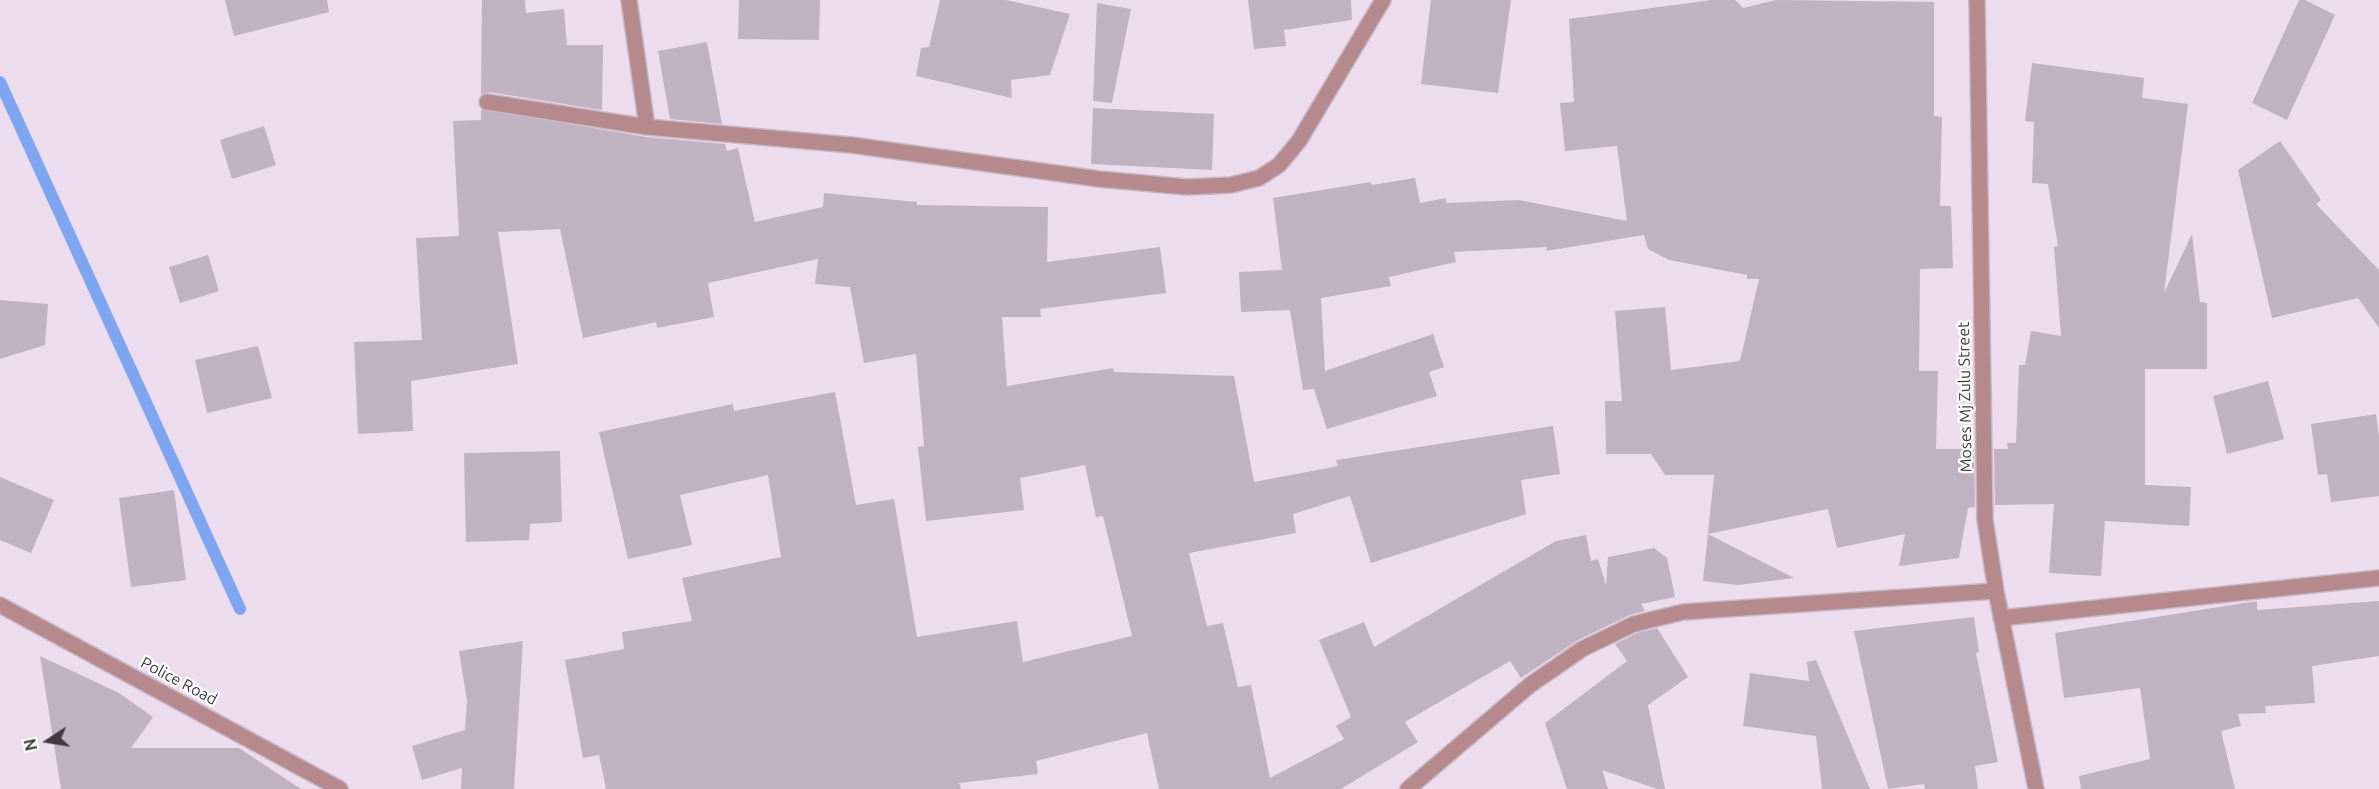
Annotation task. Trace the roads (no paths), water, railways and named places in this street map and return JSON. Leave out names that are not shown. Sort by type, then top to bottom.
[{"type":"street","points":[[629,0],[647,127]]},
{"type":"street","points":[[487,102],[647,127],[851,145],[1098,179],[1187,187],[1232,185],[1258,178],[1280,165],[1299,141],[1383,0]]},
{"type":"street","name":"Moses Mj Zulu Street","points":[[1977,0],[1985,520],[2001,618],[2036,789]]},
{"type":"street","points":[[2001,618],[2379,578]]},
{"type":"street","points":[[1408,789],[1530,685],[1582,649],[1634,624],[1683,612],[1996,591]]},
{"type":"street","name":"Police Road","points":[[0,606],[340,789]]},
{"type":"waterway","points":[[0,82],[240,609]]}]
